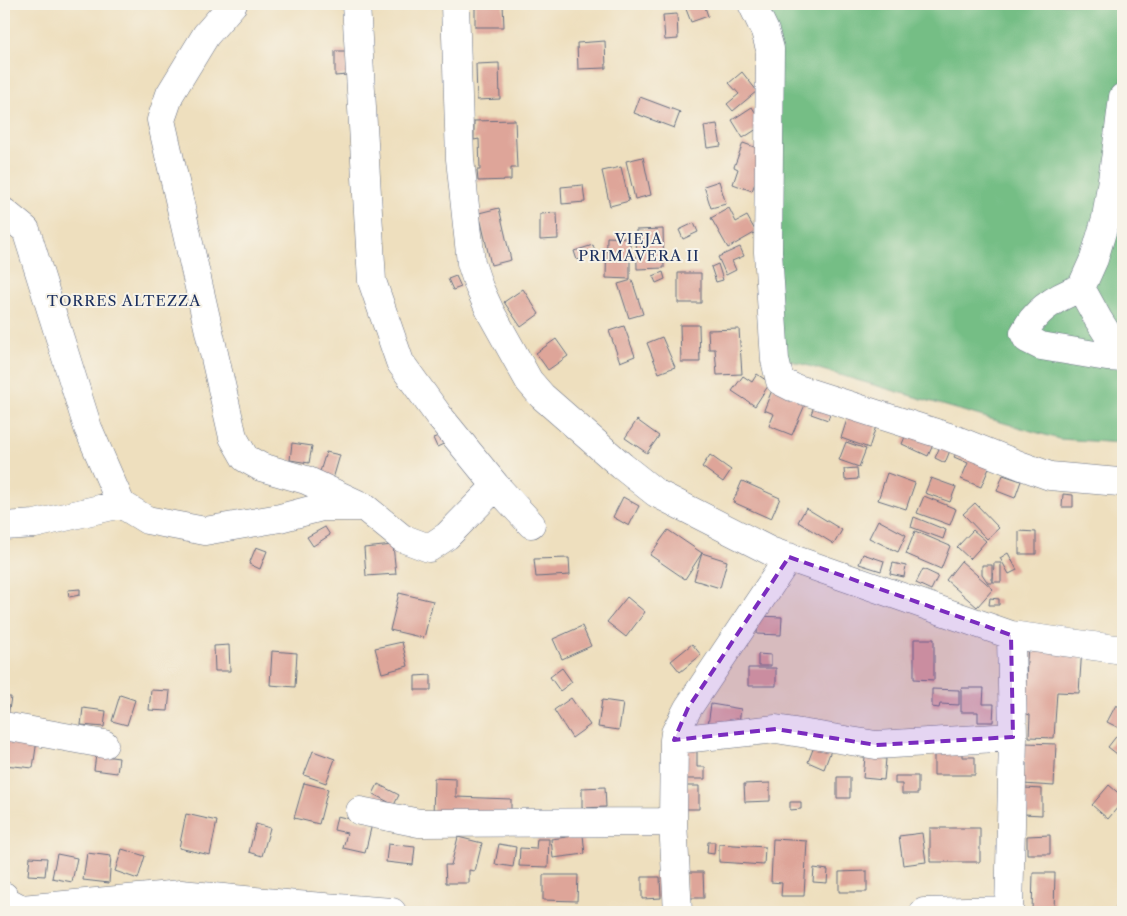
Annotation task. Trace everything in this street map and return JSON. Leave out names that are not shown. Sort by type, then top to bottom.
[{"type":"street","points":[[233,4],[206,35],[170,94],[160,120],[233,437],[245,458],[261,467],[306,480],[364,507],[402,538],[429,548],[447,536],[496,486]]},
{"type":"street","points":[[356,4],[372,280],[400,362],[439,416],[496,486],[531,524]]},
{"type":"street","points":[[455,4],[460,159],[471,263],[491,313],[529,381],[542,396],[656,493],[770,550],[1011,635],[1123,650]]},
{"type":"street","points":[[752,4],[765,32],[770,49],[768,252],[775,360],[780,381],[792,387],[950,438],[1050,476],[1123,481]]},
{"type":"street","points":[[1123,97],[1106,218],[1094,259],[1081,288],[1063,295],[1046,306],[1027,326],[1024,333],[1027,339],[1041,346],[1123,358]]},
{"type":"street","points":[[4,212],[26,230],[88,428],[122,504],[147,520],[205,531],[280,518],[322,507],[364,507]]},
{"type":"street","points":[[1081,288],[1110,338],[1123,349]]},
{"type":"street","points":[[4,526],[35,524],[122,504]]},
{"type":"street","points":[[678,912],[672,822],[674,740],[676,733],[688,708],[789,557]]},
{"type":"street","points":[[924,912],[1009,911],[1013,738],[1011,635]]},
{"type":"street","points":[[4,726],[104,744]]},
{"type":"street","points":[[674,740],[776,729],[876,745],[1013,738]]},
{"type":"street","points":[[360,811],[419,823],[672,822]]},
{"type":"street","points":[[4,896],[5,900],[22,909],[181,894],[392,912]]},
{"type":"highlighted area","points":[[789,557],[1011,635],[1013,737],[876,745],[776,729],[674,740],[688,708]]},
{"type":"green space","points":[[769,4],[1123,4],[1123,443],[1059,439],[778,357]]},
{"type":"building","points":[[475,4],[503,4],[504,27],[475,27]]},
{"type":"building","points":[[684,4],[704,4],[708,16],[691,22]]},
{"type":"building","points":[[677,14],[678,39],[665,40],[663,15]]},
{"type":"building","points":[[605,41],[606,68],[578,69],[577,43]]},
{"type":"building","points":[[335,51],[347,51],[347,75],[335,76]]},
{"type":"building","points":[[499,63],[500,99],[477,100],[476,64]]},
{"type":"building","points":[[742,72],[757,91],[733,111],[727,104],[739,94],[729,83]]},
{"type":"building","points":[[640,97],[680,112],[674,128],[634,113]]},
{"type":"building","points":[[752,107],[763,125],[743,138],[732,120]]},
{"type":"building","points":[[515,120],[517,168],[511,168],[511,180],[478,181],[477,170],[480,170],[479,139],[474,140],[474,121]]},
{"type":"building","points":[[717,124],[721,146],[707,148],[704,126]]},
{"type":"building","points":[[743,143],[760,149],[762,164],[752,191],[733,184],[738,169],[734,167]]},
{"type":"building","points":[[643,157],[651,195],[635,199],[626,161]]},
{"type":"building","points":[[621,167],[629,201],[610,206],[602,171]]},
{"type":"building","points":[[719,181],[726,204],[711,208],[704,186]]},
{"type":"building","points":[[583,185],[585,202],[562,204],[561,187]]},
{"type":"building","points":[[499,208],[511,260],[491,265],[479,213]]},
{"type":"building","points":[[729,208],[736,222],[747,216],[756,232],[728,248],[711,218]]},
{"type":"building","points":[[557,213],[558,239],[540,240],[540,214]]},
{"type":"building","points":[[694,223],[698,232],[683,239],[679,230]]},
{"type":"building","points":[[663,229],[664,268],[637,269],[636,230]]},
{"type":"building","points":[[607,237],[630,238],[630,279],[606,278]]},
{"type":"building","points":[[593,245],[596,254],[577,260],[574,251]]},
{"type":"building","points":[[740,247],[744,256],[732,261],[736,270],[726,275],[718,257]]},
{"type":"building","points":[[718,264],[723,280],[716,282],[711,267]]},
{"type":"building","points":[[663,272],[665,279],[656,283],[653,276]]},
{"type":"building","points":[[678,273],[701,273],[701,303],[678,303]]},
{"type":"building","points":[[456,276],[461,287],[453,290],[448,279]]},
{"type":"building","points":[[632,280],[643,314],[629,318],[618,284]]},
{"type":"building","points":[[523,289],[539,314],[521,327],[504,302]]},
{"type":"building","points":[[680,325],[699,325],[700,362],[681,362]]},
{"type":"building","points":[[624,326],[635,356],[620,362],[609,331]]},
{"type":"building","points":[[739,329],[742,374],[717,375],[715,349],[709,349],[708,330]]},
{"type":"building","points":[[662,337],[675,367],[659,373],[647,343]]},
{"type":"building","points":[[556,339],[568,356],[548,370],[536,353]]},
{"type":"building","points":[[757,374],[770,383],[755,406],[732,391],[743,376],[752,382]]},
{"type":"building","points":[[774,385],[807,400],[792,435],[769,426],[774,414],[764,410]]},
{"type":"building","points":[[816,401],[832,407],[828,420],[811,414]]},
{"type":"building","points":[[851,407],[879,417],[869,448],[841,438]]},
{"type":"building","points":[[637,420],[659,436],[647,453],[625,438]]},
{"type":"building","points":[[909,427],[936,438],[928,456],[902,444]]},
{"type":"building","points":[[447,433],[450,441],[437,447],[433,438]]},
{"type":"building","points":[[846,442],[866,449],[859,467],[839,460]]},
{"type":"building","points":[[292,443],[312,446],[309,463],[290,460]]},
{"type":"building","points":[[941,444],[951,448],[945,463],[935,458]]},
{"type":"building","points":[[958,450],[993,459],[981,487],[961,479],[968,463],[954,457]]},
{"type":"building","points":[[326,452],[340,455],[333,479],[319,475]]},
{"type":"building","points":[[710,455],[731,470],[723,482],[702,467]]},
{"type":"building","points":[[857,468],[858,479],[845,480],[844,469]]},
{"type":"building","points":[[887,473],[915,483],[906,509],[878,500]]},
{"type":"building","points":[[1003,475],[1021,481],[1015,498],[997,491]]},
{"type":"building","points":[[931,478],[956,487],[950,502],[925,493]]},
{"type":"building","points":[[742,481],[780,498],[771,519],[733,502]]},
{"type":"building","points":[[1063,494],[1073,495],[1073,507],[1062,507]]},
{"type":"building","points":[[924,496],[956,509],[950,525],[917,513]]},
{"type":"building","points":[[623,497],[639,506],[629,526],[613,517]]},
{"type":"building","points":[[975,503],[999,528],[987,539],[963,514]]},
{"type":"building","points":[[806,508],[842,530],[834,544],[798,522]]},
{"type":"building","points":[[914,517],[946,530],[943,539],[911,527]]},
{"type":"building","points":[[878,520],[906,535],[898,552],[869,538]]},
{"type":"building","points":[[325,527],[330,535],[313,546],[307,537]]},
{"type":"building","points":[[668,530],[702,553],[685,579],[650,555]]},
{"type":"building","points":[[973,530],[986,541],[970,559],[957,547]]},
{"type":"building","points":[[915,531],[950,546],[941,569],[906,554]]},
{"type":"building","points":[[1019,531],[1036,532],[1036,554],[1019,554]]},
{"type":"building","points":[[393,545],[396,574],[366,576],[364,548]]},
{"type":"building","points":[[256,547],[267,551],[260,569],[249,564]]},
{"type":"building","points":[[702,553],[727,561],[720,588],[694,580]]},
{"type":"building","points":[[1008,553],[1017,570],[1009,574],[1000,558]]},
{"type":"building","points":[[863,554],[884,561],[881,571],[859,564]]},
{"type":"building","points":[[569,558],[570,575],[536,577],[534,559]]},
{"type":"building","points":[[961,561],[993,589],[977,607],[946,580]]},
{"type":"building","points":[[893,563],[906,566],[904,577],[890,574]]},
{"type":"building","points":[[994,563],[1001,563],[1001,582],[993,582]]},
{"type":"building","points":[[982,565],[992,565],[992,583],[988,583],[982,574]]},
{"type":"building","points":[[923,569],[938,576],[931,590],[916,583]]},
{"type":"building","points":[[80,589],[80,595],[69,597],[68,590]]},
{"type":"building","points":[[399,593],[433,601],[424,638],[390,630]]},
{"type":"building","points":[[627,597],[645,612],[626,637],[607,622]]},
{"type":"building","points":[[990,598],[999,599],[999,605],[989,605]]},
{"type":"building","points":[[758,616],[782,617],[781,635],[757,634]]},
{"type":"building","points":[[582,626],[591,646],[562,659],[553,639]]},
{"type":"building","points":[[914,639],[934,639],[934,680],[914,679]]},
{"type":"building","points":[[402,642],[408,666],[382,673],[375,648]]},
{"type":"building","points":[[692,644],[701,655],[680,672],[671,661]]},
{"type":"building","points":[[1028,644],[1082,647],[1079,693],[1057,692],[1054,738],[1029,737],[1030,715],[1024,713]]},
{"type":"building","points":[[229,645],[230,671],[215,671],[214,646]]},
{"type":"building","points":[[272,651],[297,653],[295,687],[270,685]]},
{"type":"building","points":[[758,654],[771,655],[771,666],[758,666]]},
{"type":"building","points":[[562,668],[572,682],[560,691],[550,677]]},
{"type":"building","points":[[748,668],[776,668],[776,686],[748,686]]},
{"type":"building","points":[[431,675],[431,690],[415,690],[415,676]]},
{"type":"building","points":[[961,688],[984,688],[983,704],[994,704],[993,722],[978,722],[978,712],[961,712]]},
{"type":"building","points":[[932,689],[959,690],[959,705],[940,704],[939,708],[932,707]]},
{"type":"building","points":[[151,690],[170,691],[168,711],[149,710]]},
{"type":"building","points":[[120,695],[135,700],[127,725],[112,721]]},
{"type":"building","points":[[4,697],[11,697],[8,717],[4,717]]},
{"type":"building","points":[[571,698],[590,725],[572,738],[554,710]]},
{"type":"building","points":[[602,700],[623,703],[619,730],[598,727]]},
{"type":"building","points":[[711,704],[741,709],[738,729],[708,725]]},
{"type":"building","points":[[1116,705],[1123,709],[1123,730],[1107,722]]},
{"type":"building","points":[[83,708],[106,711],[104,727],[81,725]]},
{"type":"building","points":[[1118,734],[1123,738],[1123,746],[1117,754],[1108,747]]},
{"type":"building","points":[[7,736],[37,740],[33,768],[4,765]]},
{"type":"building","points":[[817,739],[833,745],[824,769],[808,762]]},
{"type":"building","points":[[962,742],[962,757],[975,757],[975,775],[934,775],[934,743]]},
{"type":"building","points":[[1025,743],[1056,744],[1054,786],[1023,784]]},
{"type":"building","points":[[677,746],[697,747],[697,767],[705,767],[705,779],[676,779]]},
{"type":"building","points":[[313,751],[335,759],[326,783],[304,775]]},
{"type":"building","points":[[96,755],[119,758],[117,773],[94,770]]},
{"type":"building","points":[[865,757],[886,759],[884,780],[863,778]]},
{"type":"building","points":[[895,776],[918,776],[918,794],[902,794],[902,784],[895,784]]},
{"type":"building","points":[[837,777],[850,777],[850,798],[837,798]]},
{"type":"building","points":[[434,778],[456,779],[456,797],[511,799],[511,820],[433,818]]},
{"type":"building","points":[[304,783],[328,789],[319,824],[294,818]]},
{"type":"building","points":[[770,783],[770,801],[745,802],[744,784]]},
{"type":"building","points":[[378,784],[399,795],[394,805],[373,794]]},
{"type":"building","points":[[1109,785],[1123,797],[1123,801],[1108,819],[1092,805]]},
{"type":"building","points":[[681,786],[699,786],[699,809],[681,809]]},
{"type":"building","points":[[605,787],[606,807],[582,808],[582,788]]},
{"type":"building","points":[[1025,788],[1042,789],[1042,815],[1024,814]]},
{"type":"building","points":[[790,802],[801,802],[801,809],[790,810]]},
{"type":"building","points":[[186,814],[217,821],[210,855],[179,848]]},
{"type":"building","points":[[337,816],[372,824],[365,853],[343,848],[347,833],[334,830]]},
{"type":"building","points":[[256,824],[270,828],[262,856],[249,852]]},
{"type":"building","points":[[930,828],[980,828],[980,862],[930,862]]},
{"type":"building","points":[[922,833],[926,862],[903,865],[899,836]]},
{"type":"building","points":[[583,835],[585,854],[553,858],[551,839]]},
{"type":"building","points":[[1050,835],[1050,854],[1027,854],[1027,836]]},
{"type":"building","points":[[458,837],[482,843],[475,871],[469,870],[469,883],[446,883],[445,865],[451,865]]},
{"type":"building","points":[[537,839],[549,839],[548,867],[519,866],[520,848],[536,849]]},
{"type":"building","points":[[773,839],[807,841],[804,896],[781,896],[782,883],[771,882]]},
{"type":"building","points":[[708,842],[715,842],[714,854],[707,853]]},
{"type":"building","points":[[388,844],[415,847],[413,865],[386,862]]},
{"type":"building","points":[[499,844],[516,847],[513,867],[495,864]]},
{"type":"building","points":[[719,844],[765,847],[764,865],[719,862]]},
{"type":"building","points":[[122,849],[145,856],[138,879],[115,871]]},
{"type":"building","points":[[87,853],[111,856],[109,883],[83,880]]},
{"type":"building","points":[[57,854],[77,858],[72,882],[52,878]]},
{"type":"building","points":[[30,857],[47,858],[45,876],[28,875]]},
{"type":"building","points":[[814,868],[828,870],[827,883],[813,882]]},
{"type":"building","points":[[867,871],[867,892],[839,892],[839,872]]},
{"type":"building","points":[[686,872],[703,872],[704,898],[687,898]]},
{"type":"building","points":[[1033,873],[1055,873],[1054,912],[1032,912]]},
{"type":"building","points":[[543,875],[578,875],[577,901],[543,900]]},
{"type":"building","points":[[642,877],[660,877],[661,898],[642,899]]},
{"type":"building","points":[[1118,904],[1123,908],[1123,912],[1112,912]]},
{"type":"district","name":"VIEJA PRIMAVERA II","points":[[639,248]]},
{"type":"district","name":"TORRES ALTEZZA","points":[[124,301]]}]
